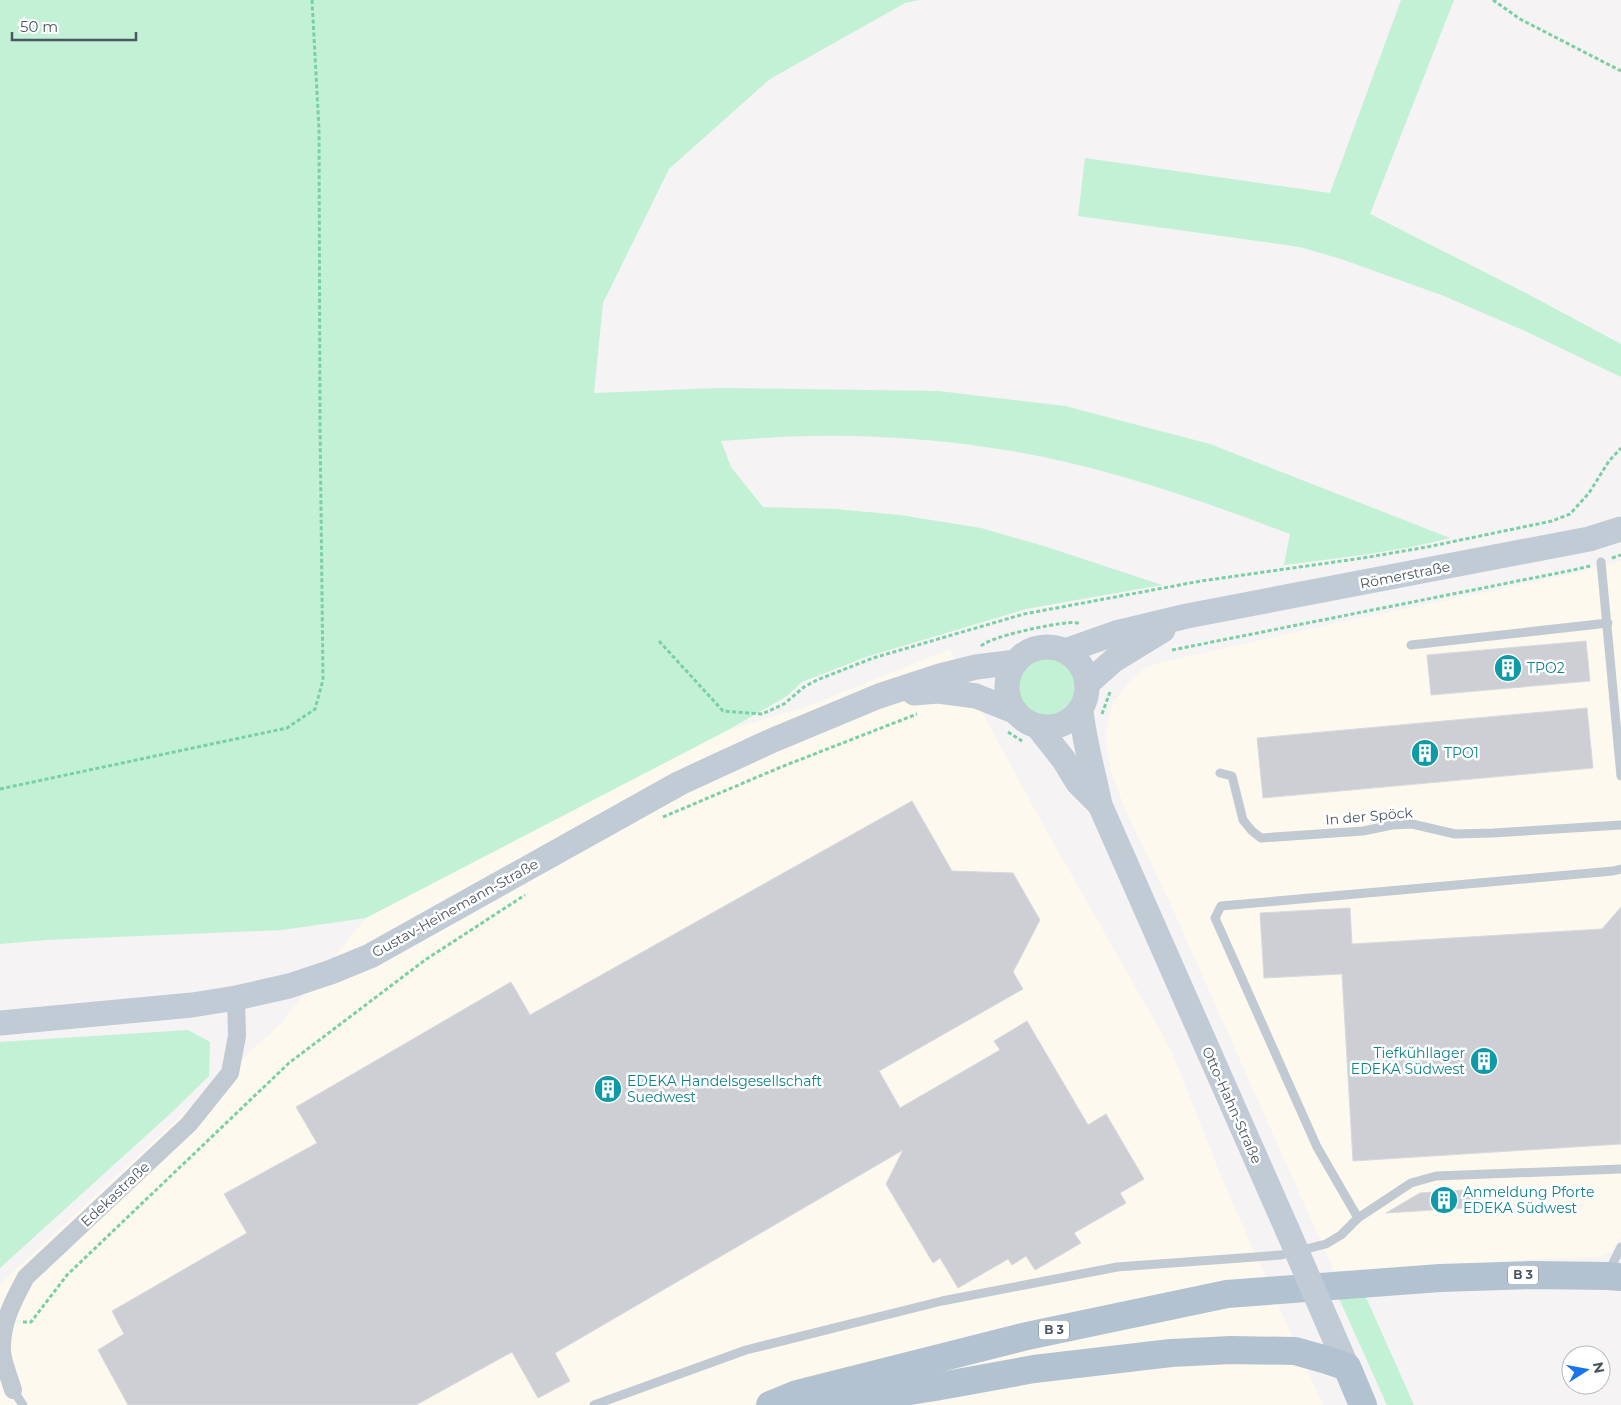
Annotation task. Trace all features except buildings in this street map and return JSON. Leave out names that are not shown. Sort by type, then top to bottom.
[{"type":"main road","name":"B 3","points":[[770,1405],[797,1394],[1028,1336],[1227,1294],[1440,1278],[1532,1275],[1614,1276]]},
{"type":"main road","points":[[819,1405],[1034,1369],[1170,1353],[1231,1350],[1295,1351],[1347,1368]]},
{"type":"main road","name":"Otto-Hahn-Straße","points":[[1347,1368],[1364,1405]]},
{"type":"street","name":"Römerstraße","points":[[1065,651],[1116,634],[1187,616],[1589,540],[1621,529]]},
{"type":"street","name":"Römerstraße","points":[[1087,684],[1114,660],[1187,616]]},
{"type":"street","points":[[1039,648],[1065,651],[1076,659],[1084,671],[1087,684],[1086,697],[1090,715],[1030,734],[1025,721],[1011,722],[1007,687],[1009,674],[1016,662],[1026,653],[1039,648]]},
{"type":"street","name":"Gustav-Heinemann-Straße","points":[[0,1023],[192,1005],[236,998],[289,986],[330,972],[370,956],[680,782],[770,741],[879,696],[940,676],[976,667],[1016,662]]},
{"type":"street","name":"Gustav-Heinemann-Straße","points":[[879,696],[938,691],[976,696],[1011,722]]},
{"type":"street","name":"Otto-Hahn-Straße","points":[[1090,715],[1083,731],[1100,805],[1347,1368]]},
{"type":"street","name":"Otto-Hahn-Straße","points":[[1030,734],[1064,760],[1078,783],[1100,805]]},
{"type":"street","name":"Edekastraße","points":[[13,1390],[1,1351],[8,1314],[13,1300],[26,1277],[189,1124],[230,1073],[236,1036],[236,998]]},
{"type":"lane","points":[[1601,562],[1621,776]]},
{"type":"lane","points":[[1411,645],[1608,623]]},
{"type":"lane","name":"In der Spöck","points":[[1220,773],[1232,776],[1243,820],[1261,838],[1363,831],[1392,825],[1412,824],[1455,834],[1493,834],[1621,825]]},
{"type":"lane","points":[[1358,1218],[1317,1147],[1215,918],[1221,906],[1613,872],[1621,869]]},
{"type":"lane","points":[[594,1405],[746,1350],[942,1301],[1116,1267],[1281,1256],[1326,1244],[1341,1235],[1358,1218],[1411,1183],[1436,1176],[1621,1169]]},
{"type":"lane","points":[[1614,1276],[1621,1247]]},
{"type":"lane","points":[[13,1390],[23,1405]]},
{"type":"path","points":[[0,789],[287,728],[315,709],[323,680],[319,129],[312,0]]},
{"type":"path","points":[[1493,0],[1520,19],[1621,71]]},
{"type":"path","points":[[659,641],[723,710],[762,714],[784,704],[804,686],[873,658],[1024,614],[1201,581],[1364,558],[1427,547],[1552,521],[1570,514],[1589,493],[1609,462],[1621,448]]},
{"type":"path","points":[[1164,653],[1563,572],[1621,555]]},
{"type":"path","points":[[976,667],[976,651],[985,642],[1044,627],[1068,622],[1089,624],[1099,639]]},
{"type":"path","points":[[1090,715],[1114,686]]},
{"type":"path","points":[[659,819],[781,767],[919,713]]},
{"type":"path","points":[[1011,722],[1030,734]]},
{"type":"path","points":[[25,1322],[32,1322],[67,1275],[289,1062],[425,960],[528,893]]},
{"type":"shaded area","points":[[1621,561],[1621,1237],[1611,1252],[1599,1257],[1334,1271],[1170,903],[1128,816],[1111,773],[1105,735],[1112,704],[1129,682],[1143,669],[1158,663],[1558,577]]},
{"type":"shaded area","points":[[950,649],[1040,819],[1171,1050],[1225,1186],[1323,1405],[0,1405],[0,1284],[280,1024],[366,918],[728,730],[803,708]]},
{"type":"green space","points":[[0,0],[919,0],[905,3],[770,79],[669,169],[603,303],[594,393],[719,388],[939,391],[1065,406],[1210,444],[1450,538],[1388,551],[1284,565],[1290,534],[1178,494],[1063,461],[985,447],[900,438],[803,436],[721,441],[731,467],[763,507],[835,509],[900,515],[981,528],[1047,547],[1162,585],[1026,609],[866,657],[802,682],[787,696],[728,730],[366,918],[282,930],[47,940],[0,944]]},
{"type":"green space","points":[[1401,0],[1454,0],[1370,214],[1522,291],[1621,344],[1621,377],[1525,331],[1444,296],[1341,259],[1300,247],[1078,216],[1085,158],[1330,193]]},
{"type":"green space","points":[[1044,656],[1061,661],[1066,665],[1070,670],[1075,687],[1070,704],[1066,709],[1061,713],[1044,718],[1027,713],[1022,709],[1018,704],[1013,687],[1018,670],[1022,665],[1027,661]]},
{"type":"green space","points":[[188,1030],[210,1042],[209,1076],[171,1113],[0,1268],[0,1042]]},
{"type":"green space","points":[[1337,1294],[1365,1295],[1414,1405],[1387,1405]]},
{"type":"place","name":"TPO2","points":[[1508,668]]},
{"type":"place","name":"TPO1","points":[[1425,753]]},
{"type":"place","name":"Tiefkühllager EDEKA Südwest","points":[[1484,1061]]},
{"type":"place","name":"EDEKA Handelsgesellschaft Suedwest","points":[[608,1089]]},
{"type":"place","name":"Anmeldung Pforte EDEKA Südwest","points":[[1444,1200]]}]
